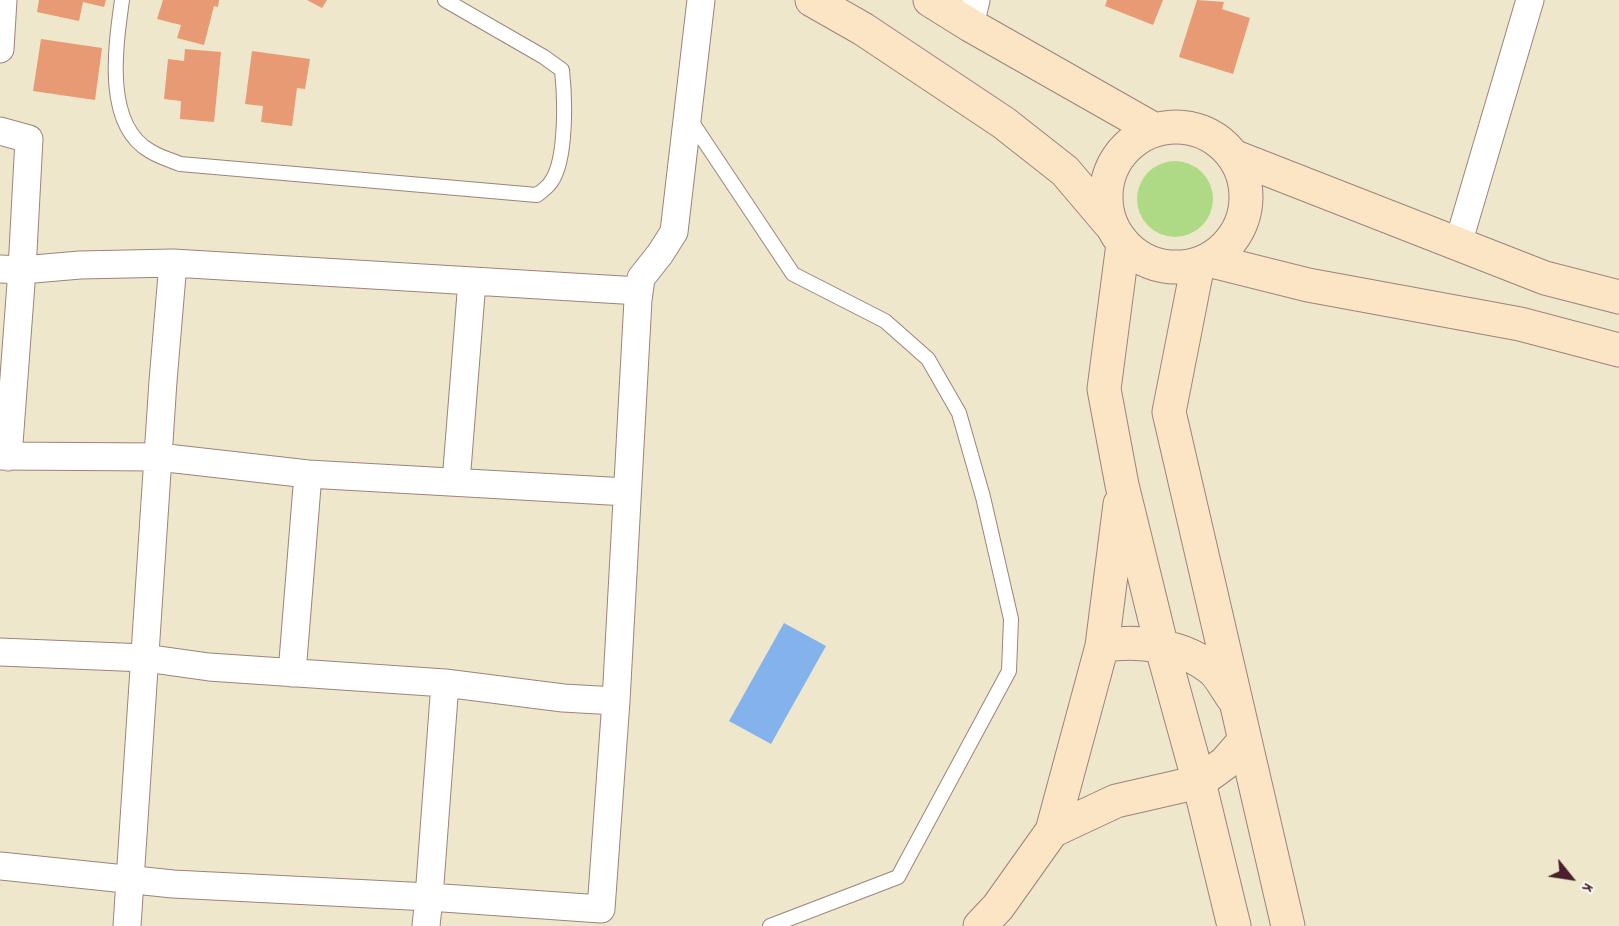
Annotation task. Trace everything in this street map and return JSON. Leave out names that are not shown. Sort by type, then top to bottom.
[{"type":"street","points":[[0,49],[3,0]]},
{"type":"street","points":[[0,866],[129,880],[248,889],[429,897],[601,909],[616,701],[639,291],[641,278],[674,232],[701,0]]},
{"type":"street","points":[[812,0],[862,29],[1004,123],[1065,171],[1117,234],[1141,259],[1162,267],[1186,267],[1203,262],[1227,245],[1240,225],[1246,201],[1243,178],[1233,156],[1217,140],[1198,130],[1177,127],[1155,130],[1134,141],[1118,157],[1108,178],[1106,201],[1117,234],[1104,389],[1122,485],[1234,926]]},
{"type":"street","points":[[930,0],[973,13],[1155,130]]},
{"type":"street","points":[[1458,244],[1530,0]]},
{"type":"street","points":[[0,131],[29,139],[11,270],[4,457],[159,457],[308,474],[627,492]]},
{"type":"street","points":[[1233,156],[1545,279],[1619,297]]},
{"type":"street","points":[[1203,262],[1308,285],[1520,324],[1619,350]]},
{"type":"street","points":[[1203,262],[1169,412],[1288,926]]},
{"type":"street","points":[[11,270],[80,265],[173,263],[639,291]]},
{"type":"street","points":[[127,926],[173,263]]},
{"type":"street","points":[[456,482],[472,281]]},
{"type":"street","points":[[292,673],[308,474]]},
{"type":"street","points":[[980,926],[998,907],[1052,831],[1102,646],[1122,485]]},
{"type":"street","points":[[1102,646],[1136,643],[1194,657],[1215,672],[1237,705]]},
{"type":"street","points":[[0,652],[145,658],[208,667],[446,683],[564,698],[616,701]]},
{"type":"street","points":[[426,926],[446,683]]},
{"type":"street","points":[[1052,831],[1116,801],[1199,782],[1225,763],[1245,740]]},
{"type":"lane","points":[[122,0],[116,48],[120,110],[130,132],[149,151],[180,164],[537,195],[551,182],[561,158],[565,93],[562,70],[544,57],[445,0]]},
{"type":"lane","points":[[688,116],[793,273],[885,321],[928,359],[959,413],[983,497],[1011,619],[1009,671],[898,877],[770,926]]},
{"type":"green space","points":[[1175,161],[1189,164],[1202,172],[1210,185],[1213,199],[1210,213],[1202,226],[1189,234],[1175,237],[1161,234],[1148,226],[1140,213],[1137,199],[1140,185],[1148,172],[1161,164]]},
{"type":"water","points":[[784,623],[826,646],[771,744],[729,721]]},
{"type":"building","points":[[39,0],[106,0],[104,7],[83,2],[79,21],[37,12]]},
{"type":"building","points":[[163,0],[219,0],[218,7],[214,6],[204,45],[177,38],[181,25],[157,19]]},
{"type":"building","points":[[307,0],[327,0],[322,8]]},
{"type":"building","points":[[1107,0],[1163,0],[1153,25],[1105,6]]},
{"type":"building","points":[[1197,0],[1224,2],[1222,9],[1250,18],[1233,74],[1179,57]]},
{"type":"building","points":[[41,39],[102,48],[95,100],[33,91]]},
{"type":"building","points":[[185,49],[221,52],[214,122],[180,119],[181,101],[164,99],[168,59],[184,61]]},
{"type":"building","points":[[252,51],[310,59],[305,89],[297,88],[292,126],[261,122],[263,106],[245,104]]}]
